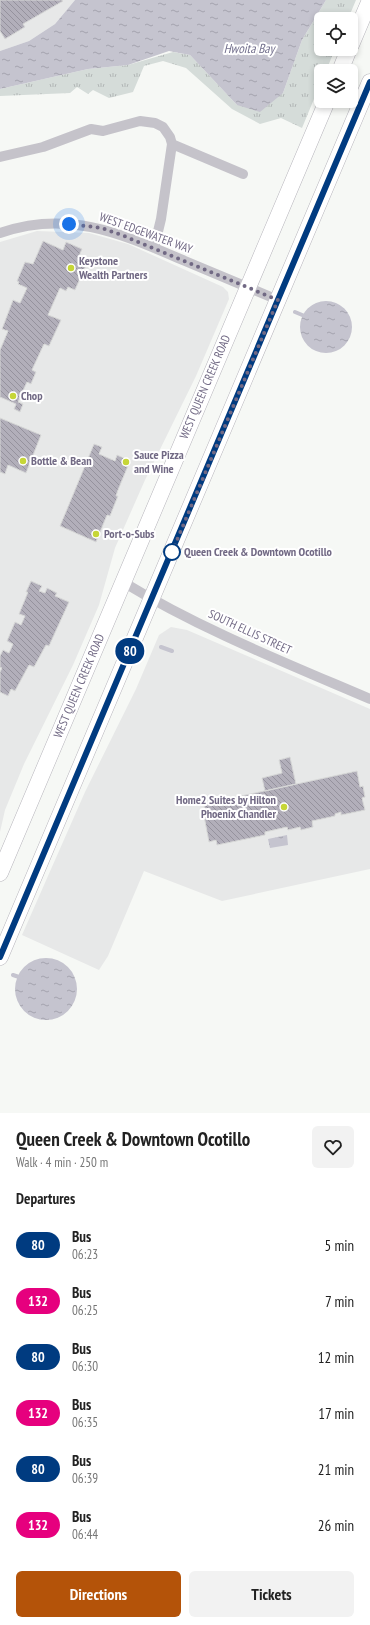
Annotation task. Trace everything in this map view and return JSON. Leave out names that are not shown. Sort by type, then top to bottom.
[{"type":"main road","points":[[358,28],[370,0]]},
{"type":"main road","points":[[0,957],[370,82]]},
{"type":"main road","name":"WEST QUEEN CREEK ROAD","points":[[0,873],[324,108]]},
{"type":"street","points":[[0,157],[43,147],[91,129],[103,131],[140,121],[155,123],[163,128],[170,137],[172,144],[161,219],[154,248]]},
{"type":"street","points":[[172,144],[243,174]]},
{"type":"street","name":"WEST EDGEWATER WAY","points":[[0,233],[37,224],[59,223],[102,228],[278,300]]},
{"type":"street","name":"SOUTH ELLIS STREET","points":[[123,582],[152,600],[280,661],[370,699]]},
{"type":"shaded area","points":[[0,0],[75,0],[55,24],[29,41],[0,51]]},
{"type":"shaded area","points":[[37,231],[89,233],[128,244],[223,287],[228,292],[229,299],[196,376],[145,480],[115,548],[99,605],[73,665],[24,764],[5,810],[0,832],[0,242]]},
{"type":"shaded area","points":[[171,627],[187,630],[370,709],[370,869],[222,901],[144,871],[108,956],[99,970],[22,935],[85,792],[136,689],[159,635]]},
{"type":"green space","points":[[326,0],[356,0],[351,12],[319,12]]},
{"type":"green space","points":[[314,20],[314,56],[332,56],[329,64],[314,64],[314,99],[302,128],[281,118],[260,124],[232,109],[186,68],[163,61],[144,66],[133,92],[109,98],[93,90],[88,94],[77,87],[70,93],[0,96],[0,89],[88,69],[128,65],[173,52],[190,55],[237,105],[283,93],[302,40]]},
{"type":"water","name":"Hwoita Bay","points":[[75,0],[326,0],[319,12],[314,12],[314,20],[302,40],[283,93],[260,112],[237,105],[190,55],[169,51],[128,65],[88,69],[0,89],[0,51],[29,41],[55,24]]},
{"type":"water","points":[[321,301],[331,301],[345,308],[352,322],[352,332],[345,346],[331,353],[321,353],[311,349],[304,342],[300,332],[300,322],[304,312],[311,305]]},
{"type":"water","points":[[287,835],[288,845],[270,848],[268,839]]},
{"type":"water","points":[[46,958],[58,960],[68,967],[75,977],[77,989],[75,1001],[68,1011],[58,1018],[46,1020],[34,1018],[24,1011],[17,1001],[15,989],[17,977],[24,967],[34,960]]},
{"type":"building","points":[[0,0],[63,1],[23,24],[25,27],[5,39],[0,31]]},
{"type":"building","points":[[43,241],[63,250],[66,242],[82,249],[79,256],[82,257],[80,260],[87,263],[75,290],[68,287],[66,291],[60,288],[48,315],[61,320],[49,346],[44,344],[32,370],[36,372],[31,384],[27,382],[18,402],[23,404],[20,412],[14,409],[16,404],[0,397],[0,350],[8,331],[2,329],[13,300],[20,303],[27,288],[18,284],[19,282],[17,281],[25,262],[33,264]]},
{"type":"building","points":[[0,418],[41,435],[26,473],[8,465],[5,474],[0,472]]},
{"type":"building","points":[[94,444],[102,447],[99,454],[115,461],[117,455],[130,461],[118,490],[116,496],[118,496],[110,516],[107,515],[96,542],[60,526]]},
{"type":"building","points":[[31,581],[42,586],[39,591],[45,593],[47,588],[57,593],[55,596],[69,602],[49,646],[46,645],[34,667],[29,665],[15,691],[11,689],[8,696],[0,692],[0,672],[2,668],[0,667],[0,656],[3,650],[9,653],[13,644],[7,641],[15,622],[21,625],[25,616],[19,614]]},
{"type":"building","points":[[290,757],[296,784],[265,791],[262,778],[282,773],[279,760]]},
{"type":"building","name":"Home2 Suites by Hilton Phoenix Chandler","points":[[357,771],[360,787],[363,786],[365,797],[362,798],[365,810],[341,815],[341,812],[335,814],[335,816],[312,821],[313,827],[301,830],[300,827],[288,830],[287,827],[265,832],[265,835],[217,845],[216,840],[209,842],[204,816],[206,815],[204,804]]},
{"type":"waterway","points":[[295,312],[307,317]]},
{"type":"waterway","points":[[161,647],[172,651]]},
{"type":"waterway","points":[[13,975],[22,978]]},
{"type":"bus line","name":"80","points":[[0,957],[370,82]]},
{"type":"place","name":"Keystone Wealth Partners","points":[[71,268]]},
{"type":"place","name":"Chop","points":[[13,396]]},
{"type":"place","name":"Bottle & Bean","points":[[23,461]]},
{"type":"place","name":"Sauce Pizza and Wine","points":[[126,462]]},
{"type":"place","name":"Port-o-Subs","points":[[96,534]]},
{"type":"place","name":"Queen Creek & Downtown Ocotillo","points":[[172,552]]},
{"type":"place","name":"Home2 Suites by Hilton Phoenix Chandler","points":[[284,807]]},
{"type":"route","points":[[69,224],[102,228],[167,253],[278,300],[172,552]]}]
